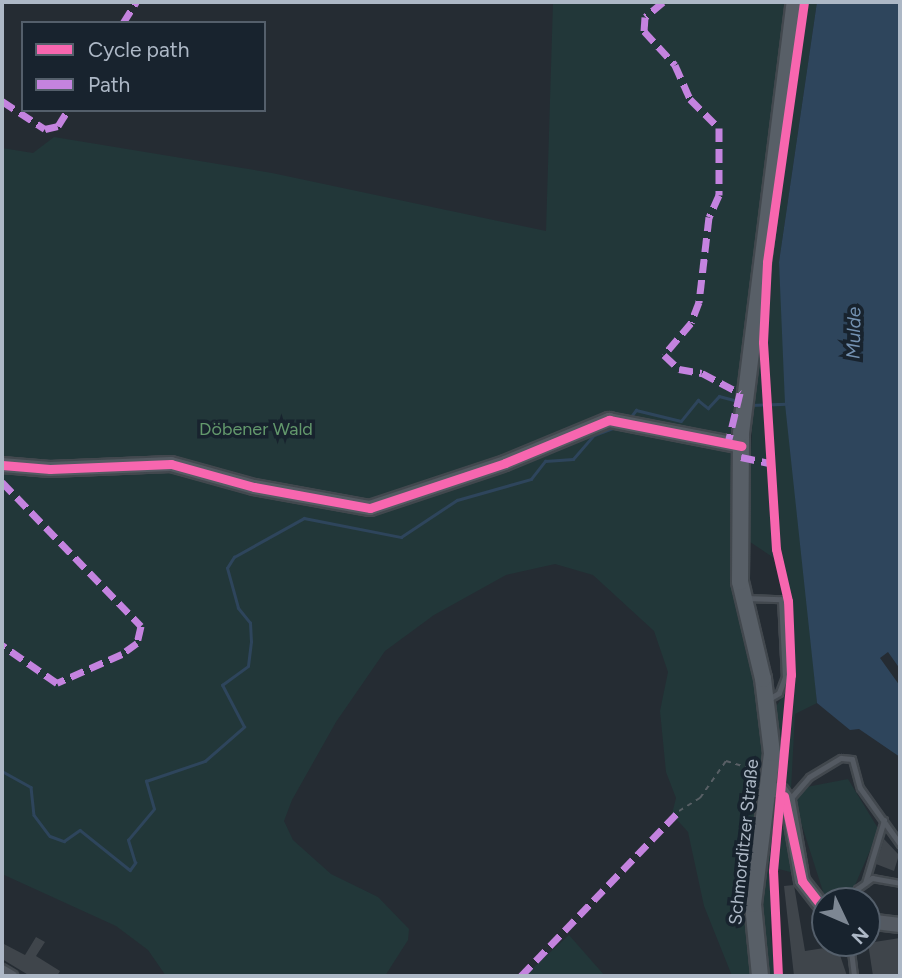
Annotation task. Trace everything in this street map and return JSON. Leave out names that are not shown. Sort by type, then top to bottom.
[{"type":"main road","name":"Schmorditzer Straße","points":[[761,976],[753,918],[771,783],[766,700],[742,599],[741,446],[744,392],[795,2]]},
{"type":"street","points":[[2,464],[79,469],[171,464],[266,490],[370,508],[505,463],[595,422],[627,422],[741,446]]},
{"type":"street","points":[[771,783],[788,801],[802,881],[811,892]]},
{"type":"street","points":[[881,923],[900,925]]},
{"type":"street","points":[[2,970],[12,976]]},
{"type":"lane","points":[[742,599],[775,594],[781,598],[785,677],[779,694],[766,700]]},
{"type":"lane","points":[[788,801],[809,777],[841,758],[852,760],[860,788],[900,844]]},
{"type":"lane","points":[[862,887],[884,820]]},
{"type":"lane","points":[[865,883],[872,878],[900,883]]},
{"type":"lane","points":[[852,957],[854,976]]},
{"type":"path","points":[[679,811],[700,798],[726,761],[771,783]]},
{"type":"green space","name":"Döbener Wald","points":[[553,2],[790,2],[739,392],[734,547],[765,726],[756,976],[732,976],[704,906],[688,832],[672,814],[676,798],[666,772],[660,711],[668,672],[654,631],[593,575],[555,564],[506,575],[434,615],[385,651],[336,722],[292,800],[284,821],[293,840],[331,874],[378,897],[409,929],[408,940],[385,976],[166,976],[148,950],[116,926],[2,874],[2,148],[33,153],[54,137],[272,173],[546,231]]},
{"type":"green space","points":[[804,2],[817,2],[779,262],[817,703],[795,714],[791,790],[848,779],[879,830],[854,887],[822,887],[791,791],[777,775],[773,711],[793,681],[792,605],[780,562],[747,540],[754,385]]},
{"type":"green space","points":[[774,795],[779,796],[770,931],[776,976],[764,976],[761,895]]},
{"type":"green space","points":[[778,827],[789,828],[794,873],[775,868]]},
{"type":"green space","points":[[569,935],[605,976],[525,975]]},
{"type":"water","name":"Mulde","points":[[817,2],[900,2],[900,669],[888,652],[880,658],[900,686],[900,757],[859,729],[850,730],[817,703],[785,404],[779,262]]},
{"type":"building","points":[[884,839],[899,855],[894,871],[876,864]]},
{"type":"building","points":[[794,885],[805,951],[811,950],[811,957],[841,957],[847,976],[794,976],[784,886]]},
{"type":"building","points":[[36,937],[45,942],[36,956],[60,971],[57,976],[30,976],[2,959],[2,943],[25,955]]},
{"type":"building","points":[[900,938],[900,976],[873,976],[870,957],[881,957],[881,941]]},
{"type":"waterway","points":[[630,418],[636,410],[681,421],[698,400],[708,408],[719,396],[738,401]]},
{"type":"waterway","points":[[751,405],[786,404]]},
{"type":"waterway","points":[[2,771],[31,787],[34,815],[50,836],[64,841],[80,830],[130,870],[135,863],[128,840],[154,809],[146,781],[205,761],[244,727],[222,685],[248,666],[251,642],[250,623],[238,608],[227,568],[234,557],[304,518],[401,537],[457,500],[531,479],[545,461],[573,459],[594,435],[616,427]]},
{"type":"marked path","points":[[124,21],[136,2]]},
{"type":"marked path","points":[[663,2],[645,17],[644,31],[675,65],[690,99],[719,128],[719,195],[709,217],[699,302],[691,323],[664,355],[679,369],[702,373],[740,393],[728,443]]},
{"type":"marked path","points":[[2,101],[45,129],[58,126],[67,112]]},
{"type":"marked path","points":[[741,457],[770,463]]},
{"type":"marked path","points":[[2,482],[141,626],[137,643],[122,654],[57,683],[2,645]]},
{"type":"marked path","points":[[521,976],[679,811]]},
{"type":"cycle path","points":[[778,976],[773,871],[791,675],[788,601],[776,549],[763,342],[767,262],[804,2]]},
{"type":"cycle path","points":[[2,465],[50,469],[171,464],[254,487],[370,508],[505,463],[609,420],[741,446]]},
{"type":"cycle path","points":[[784,796],[802,881],[811,892]]}]
